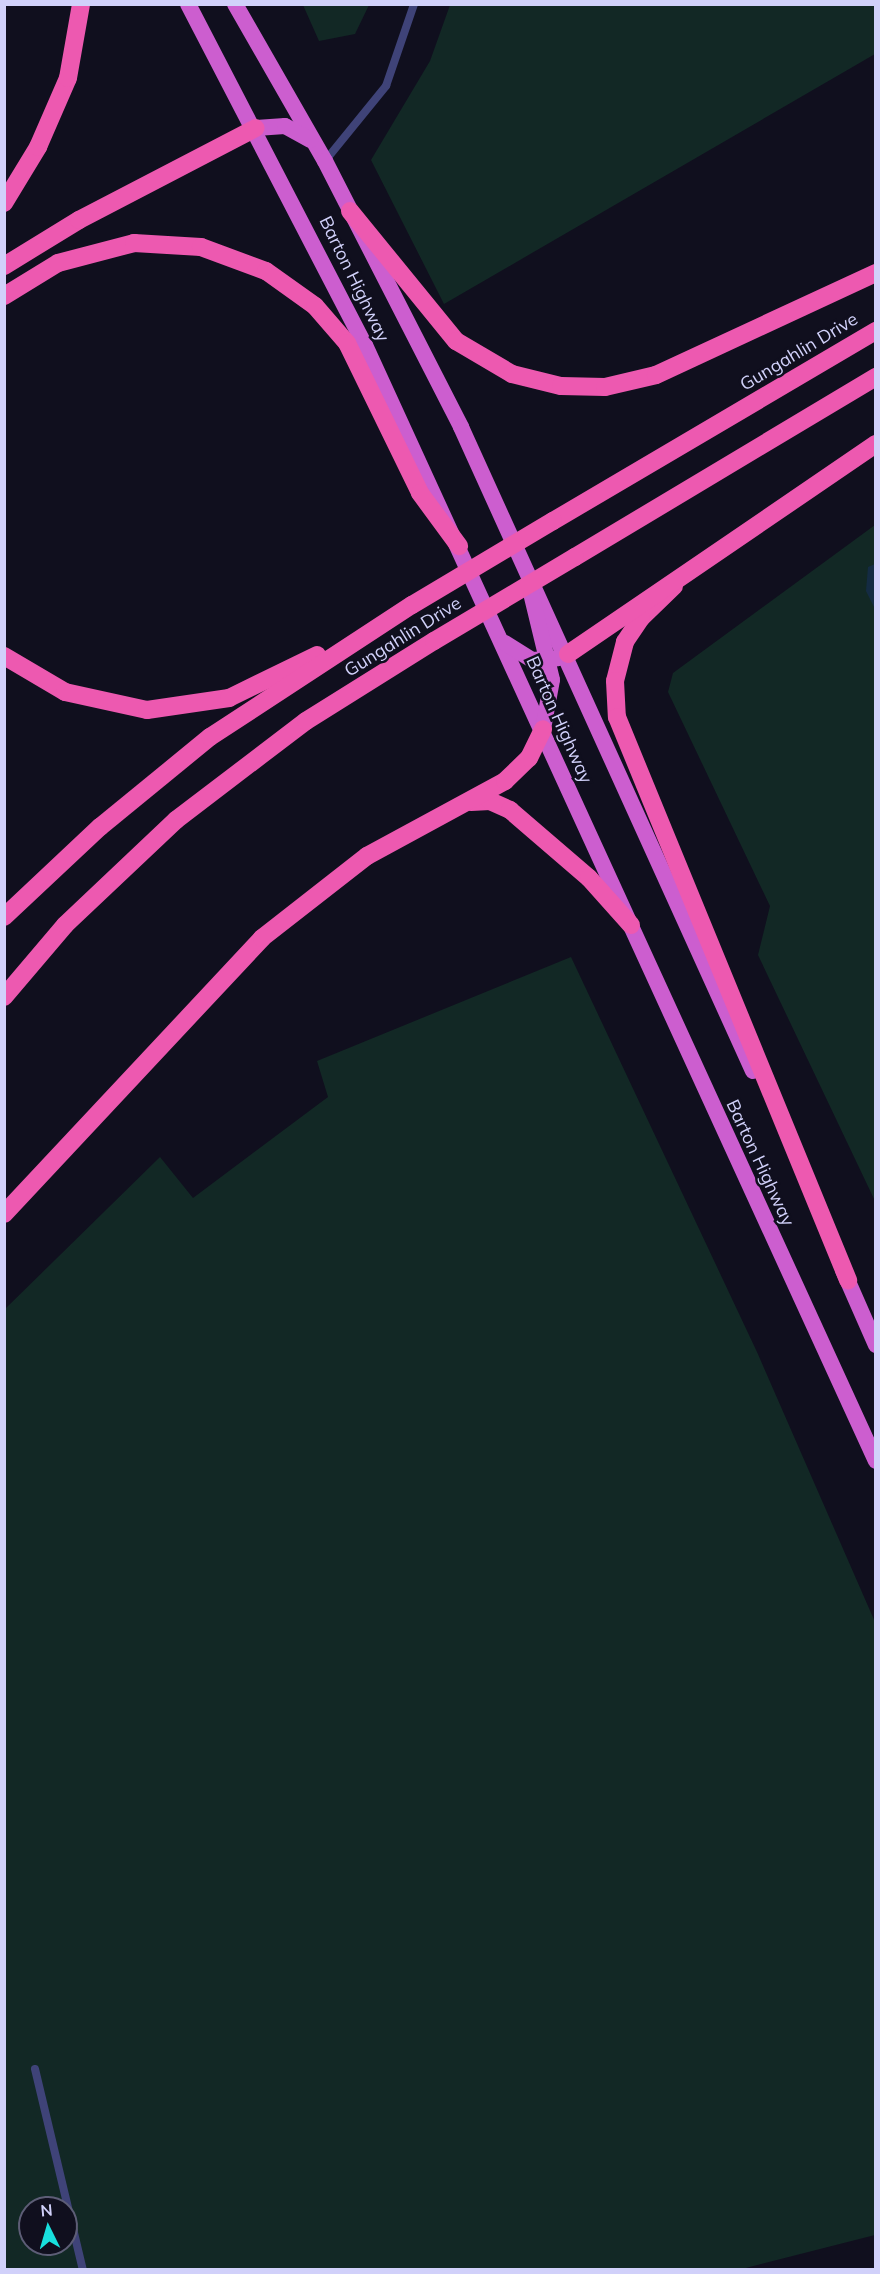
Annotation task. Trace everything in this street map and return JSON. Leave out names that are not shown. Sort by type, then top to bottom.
[{"type":"highway","points":[[4,203],[38,147],[64,88],[81,4]]},
{"type":"highway","name":"Barton Highway","points":[[188,4],[256,128],[459,546],[876,1461]]},
{"type":"highway","name":"Barton Highway","points":[[235,4],[321,155],[519,550],[568,654],[876,1345]]},
{"type":"highway","points":[[4,266],[79,220],[256,128],[297,129],[321,155]]},
{"type":"highway","points":[[350,212],[456,341],[512,374],[561,386],[605,387],[656,375],[876,273]]},
{"type":"highway","points":[[4,296],[69,259],[134,243],[201,247],[266,271],[309,300],[347,343],[420,493],[459,546]]},
{"type":"highway","name":"Gungahlin Drive","points":[[4,917],[99,827],[210,737],[412,605],[876,331]]},
{"type":"highway","name":"Gungahlin Drive","points":[[4,997],[119,870],[235,771],[434,642],[876,377]]},
{"type":"highway","points":[[501,638],[526,658],[549,660],[568,654],[674,586],[876,444]]},
{"type":"highway","points":[[4,1214],[262,938],[367,856],[512,776],[529,758],[543,729],[552,693],[549,660],[519,550]]},
{"type":"highway","points":[[674,586],[641,618],[625,642],[615,681],[617,717],[848,1280]]},
{"type":"highway","points":[[4,656],[48,684],[87,700],[147,710],[191,707],[252,689],[412,605]]},
{"type":"highway","points":[[449,810],[485,801],[504,805],[579,869],[631,925]]},
{"type":"lane","points":[[321,155],[386,86],[414,4]]},
{"type":"lane","points":[[35,2069],[83,2270]]},
{"type":"green space","points":[[303,5],[369,5],[355,34],[319,41]]},
{"type":"green space","points":[[450,5],[875,5],[875,54],[444,304],[371,160],[430,61]]},
{"type":"green space","points":[[875,525],[875,1201],[758,955],[770,906],[668,692],[673,673]]},
{"type":"green space","points":[[571,957],[757,1352],[875,1622],[875,2235],[738,2270],[5,2270],[5,1309],[160,1157],[193,1198],[328,1097],[317,1061]]},
{"type":"water","points":[[875,564],[875,609],[866,591],[868,567]]}]
